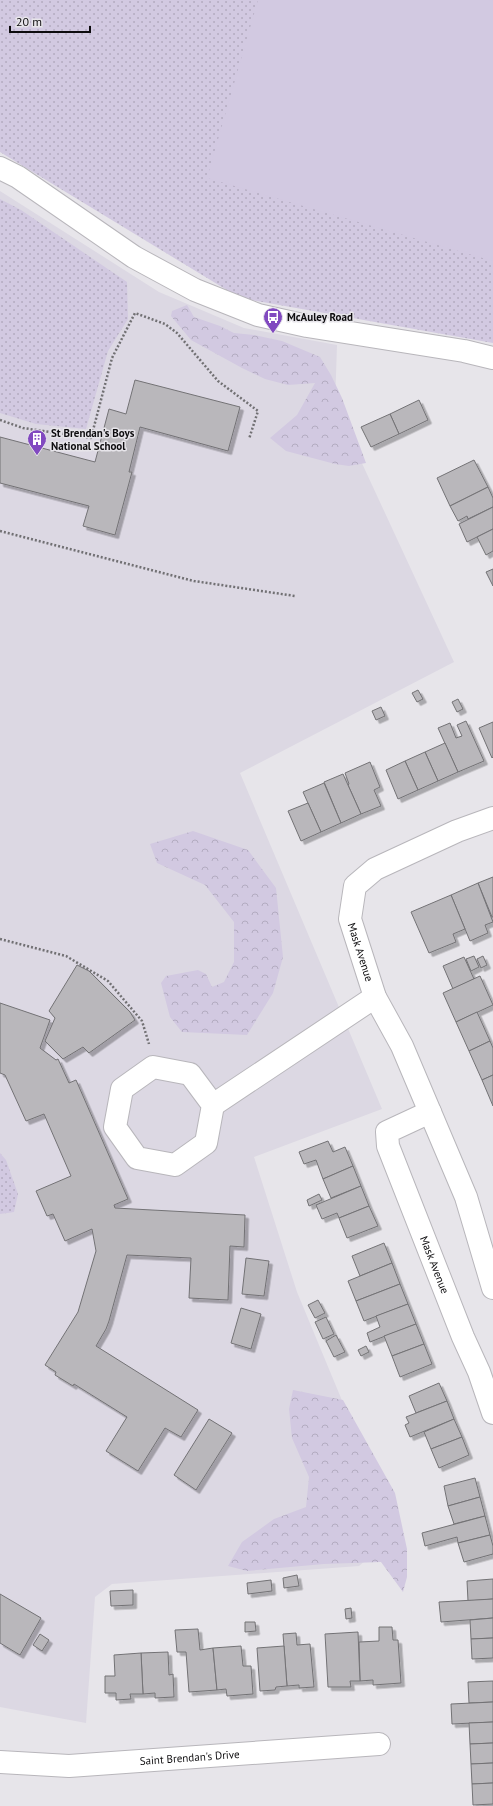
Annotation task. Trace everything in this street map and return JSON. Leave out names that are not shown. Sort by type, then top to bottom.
[{"type":"street","points":[[0,168],[18,177],[134,257],[195,290],[258,315],[307,326],[464,351],[493,358]]},
{"type":"street","name":"Mask Avenue","points":[[493,818],[457,831],[374,868],[355,886],[350,919],[375,997],[402,1046],[466,1197],[493,1288]]},
{"type":"street","points":[[213,1105],[190,1074],[153,1067],[122,1089],[115,1127],[137,1158],[175,1165],[206,1143],[213,1105],[375,997]]},
{"type":"street","name":"Mask Avenue","points":[[430,1112],[387,1132],[388,1146],[491,1401]]},
{"type":"street","name":"Saint Brendan's Drive","points":[[0,1762],[69,1766],[379,1744]]},
{"type":"path","points":[[0,420],[23,428],[91,438],[112,358],[135,313],[165,324],[177,333],[218,381],[258,411],[249,439]]},
{"type":"path","points":[[0,531],[194,581],[295,596]]},
{"type":"path","points":[[0,938],[66,956],[108,982],[142,1021],[156,1067]]},
{"type":"shaded area","points":[[0,191],[159,292],[244,328],[337,345],[335,405],[454,662],[240,773],[382,1109],[254,1157],[297,1292],[397,1533],[359,1566],[112,1584],[95,1597],[86,1723],[0,1707]]},
{"type":"green space","points":[[0,0],[493,0],[493,343],[240,298],[0,152]]},
{"type":"green space","points":[[258,0],[493,1],[493,261],[207,178]]},
{"type":"green space","points":[[0,199],[21,210],[127,282],[128,319],[108,351],[86,429],[36,424],[0,413]]},
{"type":"green space","points":[[187,305],[194,317],[220,326],[234,333],[254,335],[282,341],[320,357],[342,398],[366,463],[349,466],[335,464],[286,451],[270,438],[297,415],[315,383],[288,385],[265,379],[191,340],[171,316],[172,311]]},
{"type":"green space","points":[[193,831],[248,850],[276,888],[283,957],[273,993],[247,1035],[182,1032],[170,1017],[161,983],[166,976],[198,970],[206,974],[212,987],[224,982],[234,962],[234,922],[205,885],[157,863],[150,844]]},
{"type":"green space","points":[[0,1153],[6,1160],[18,1194],[14,1212],[0,1214]]},
{"type":"green space","points":[[293,1390],[343,1400],[395,1493],[407,1549],[407,1577],[403,1592],[381,1562],[324,1564],[247,1571],[228,1566],[242,1542],[274,1519],[306,1507],[309,1477],[292,1438],[289,1409]]},
{"type":"building","name":"St Brendan's Boys National School","points":[[135,380],[240,407],[228,451],[140,427],[129,472],[132,472],[115,535],[83,526],[89,506],[0,483],[0,437],[95,462],[109,409],[126,414]]},
{"type":"building","points":[[419,400],[428,420],[399,434],[390,414]]},
{"type":"building","points":[[390,414],[399,434],[371,447],[361,427]]},
{"type":"building","points":[[474,460],[488,487],[450,506],[437,478]]},
{"type":"building","points":[[488,487],[493,498],[493,507],[468,519],[467,516],[458,521],[450,506]]},
{"type":"building","points":[[493,507],[493,529],[467,542],[459,524]]},
{"type":"building","points":[[493,529],[493,551],[486,555],[477,537]]},
{"type":"building","points":[[493,569],[493,586],[486,572]]},
{"type":"building","points":[[418,690],[423,699],[417,702],[412,693]]},
{"type":"building","points":[[458,699],[463,709],[457,712],[452,702]]},
{"type":"building","points":[[381,707],[385,716],[376,720],[372,711]]},
{"type":"building","points":[[466,721],[484,761],[458,772],[438,728],[450,723],[456,738],[462,736],[457,725]]},
{"type":"building","points":[[493,722],[493,757],[492,758],[479,728]]},
{"type":"building","points":[[445,743],[458,772],[438,781],[425,752]]},
{"type":"building","points":[[425,752],[438,781],[418,790],[405,761]]},
{"type":"building","points":[[405,761],[418,790],[398,799],[386,770]]},
{"type":"building","points":[[370,762],[380,787],[374,790],[381,806],[361,814],[348,785],[349,784],[345,773]]},
{"type":"building","points":[[343,774],[361,814],[341,823],[324,782]]},
{"type":"building","points":[[324,783],[341,823],[321,832],[303,792]]},
{"type":"building","points":[[308,803],[321,832],[301,841],[288,811]]},
{"type":"building","points":[[493,877],[493,917],[492,917],[478,883]]},
{"type":"building","points":[[478,883],[493,922],[485,925],[488,933],[470,941],[451,895]]},
{"type":"building","points":[[451,895],[465,929],[453,934],[456,942],[429,953],[411,912]]},
{"type":"building","points":[[474,956],[479,967],[471,971],[466,959]]},
{"type":"building","points":[[483,956],[487,965],[481,968],[477,959]]},
{"type":"building","points":[[464,957],[474,979],[453,989],[443,966]]},
{"type":"building","points":[[77,965],[89,971],[130,1012],[135,1020],[89,1053],[83,1047],[63,1059],[45,1041],[55,1018],[49,1011]]},
{"type":"building","points":[[480,976],[493,1005],[456,1022],[443,993]]},
{"type":"building","points":[[0,1003],[50,1020],[40,1048],[56,1060],[58,1059],[69,1083],[76,1080],[128,1199],[114,1205],[115,1208],[245,1215],[244,1247],[230,1246],[228,1300],[189,1298],[191,1258],[127,1255],[109,1321],[96,1346],[198,1410],[181,1437],[165,1428],[138,1471],[106,1451],[127,1417],[74,1384],[73,1386],[55,1375],[56,1372],[45,1365],[78,1312],[96,1251],[92,1229],[65,1241],[53,1214],[47,1216],[36,1191],[71,1176],[44,1114],[26,1121],[5,1075],[0,1073]]},
{"type":"building","points":[[477,1012],[490,1041],[469,1051],[456,1022]]},
{"type":"building","points":[[490,1041],[493,1048],[493,1075],[482,1080],[469,1051]]},
{"type":"building","points":[[493,1075],[493,1106],[482,1080]]},
{"type":"building","points":[[328,1141],[333,1152],[345,1147],[353,1166],[323,1179],[316,1160],[304,1164],[299,1152]]},
{"type":"building","points":[[353,1166],[361,1186],[331,1198],[323,1179]]},
{"type":"building","points":[[361,1186],[369,1206],[339,1218],[337,1213],[322,1219],[316,1205]]},
{"type":"building","points":[[319,1194],[322,1200],[309,1206],[307,1200]]},
{"type":"building","points":[[369,1206],[378,1226],[347,1238],[339,1218]]},
{"type":"building","points":[[384,1243],[392,1263],[360,1276],[352,1256]]},
{"type":"building","points":[[246,1258],[269,1261],[264,1296],[242,1294]]},
{"type":"building","points":[[392,1263],[400,1284],[356,1301],[348,1281]]},
{"type":"building","points":[[400,1284],[408,1304],[364,1321],[356,1301]]},
{"type":"building","points":[[318,1300],[325,1313],[315,1318],[308,1305]]},
{"type":"building","points":[[408,1304],[416,1324],[370,1342],[367,1333],[380,1327],[376,1316]]},
{"type":"building","points":[[241,1308],[261,1314],[251,1349],[231,1343]]},
{"type":"building","points":[[326,1317],[334,1334],[323,1339],[315,1322]]},
{"type":"building","points":[[416,1324],[424,1344],[392,1356],[384,1336]]},
{"type":"building","points":[[336,1335],[345,1352],[334,1357],[326,1341]]},
{"type":"building","points":[[424,1344],[432,1364],[400,1377],[392,1356]]},
{"type":"building","points":[[366,1346],[369,1352],[361,1356],[358,1350]]},
{"type":"building","points":[[439,1383],[447,1401],[416,1413],[409,1396]]},
{"type":"building","points":[[447,1401],[454,1419],[410,1437],[405,1425],[409,1423],[406,1417]]},
{"type":"building","points":[[209,1419],[232,1433],[196,1490],[174,1475]]},
{"type":"building","points":[[454,1419],[462,1437],[431,1449],[424,1432]]},
{"type":"building","points":[[462,1437],[469,1455],[439,1468],[431,1449]]},
{"type":"building","points":[[475,1478],[480,1497],[448,1506],[444,1486]]},
{"type":"building","points":[[480,1497],[485,1516],[454,1524],[448,1506]]},
{"type":"building","points":[[485,1516],[490,1535],[458,1543],[457,1537],[425,1546],[422,1533]]},
{"type":"building","points":[[490,1535],[493,1546],[493,1554],[464,1562],[458,1543]]},
{"type":"building","points":[[297,1575],[299,1586],[284,1588],[283,1578]]},
{"type":"building","points":[[493,1579],[493,1599],[468,1601],[467,1581]]},
{"type":"building","points":[[271,1580],[272,1591],[248,1594],[247,1583]]},
{"type":"building","points":[[133,1590],[133,1605],[111,1606],[110,1591]]},
{"type":"building","points":[[0,1594],[41,1618],[20,1655],[0,1643]]},
{"type":"building","points":[[493,1599],[493,1618],[441,1622],[439,1602]]},
{"type":"building","points":[[351,1608],[352,1618],[346,1619],[345,1609]]},
{"type":"building","points":[[493,1618],[493,1638],[471,1639],[470,1620]]},
{"type":"building","points":[[245,1622],[255,1622],[256,1631],[245,1632]]},
{"type":"building","points":[[379,1627],[392,1627],[393,1640],[398,1640],[401,1683],[373,1685],[373,1680],[360,1681],[359,1642],[379,1641]]},
{"type":"building","points":[[198,1629],[200,1650],[213,1648],[217,1690],[189,1692],[186,1652],[177,1652],[175,1630]]},
{"type":"building","points":[[358,1632],[360,1681],[350,1681],[351,1687],[328,1687],[325,1634]]},
{"type":"building","points":[[296,1633],[297,1645],[310,1644],[314,1687],[299,1688],[299,1685],[287,1686],[283,1634]]},
{"type":"building","points":[[40,1634],[49,1640],[42,1651],[33,1645]]},
{"type":"building","points":[[493,1638],[493,1658],[472,1659],[471,1639]]},
{"type":"building","points":[[241,1646],[243,1666],[251,1666],[253,1694],[227,1696],[226,1689],[217,1690],[213,1648]]},
{"type":"building","points":[[284,1646],[287,1686],[276,1687],[275,1690],[260,1691],[257,1648]]},
{"type":"building","points":[[168,1652],[169,1675],[173,1674],[174,1697],[155,1698],[155,1693],[143,1694],[141,1653]]},
{"type":"building","points":[[141,1653],[143,1694],[130,1694],[131,1699],[116,1700],[116,1693],[105,1693],[105,1676],[115,1676],[114,1655]]},
{"type":"building","points":[[493,1681],[493,1702],[469,1703],[468,1682]]},
{"type":"building","points":[[493,1702],[493,1722],[452,1724],[451,1704]]},
{"type":"building","points":[[493,1722],[493,1743],[470,1744],[469,1723]]},
{"type":"building","points":[[493,1743],[493,1763],[471,1764],[470,1744]]},
{"type":"building","points":[[493,1763],[493,1783],[472,1784],[471,1764]]},
{"type":"building","points":[[493,1783],[493,1804],[473,1805],[472,1784]]},
{"type":"place","name":"McAuley Road","points":[[273,334]]},
{"type":"place","name":"St Brendan's Boys National School","points":[[37,456]]}]
